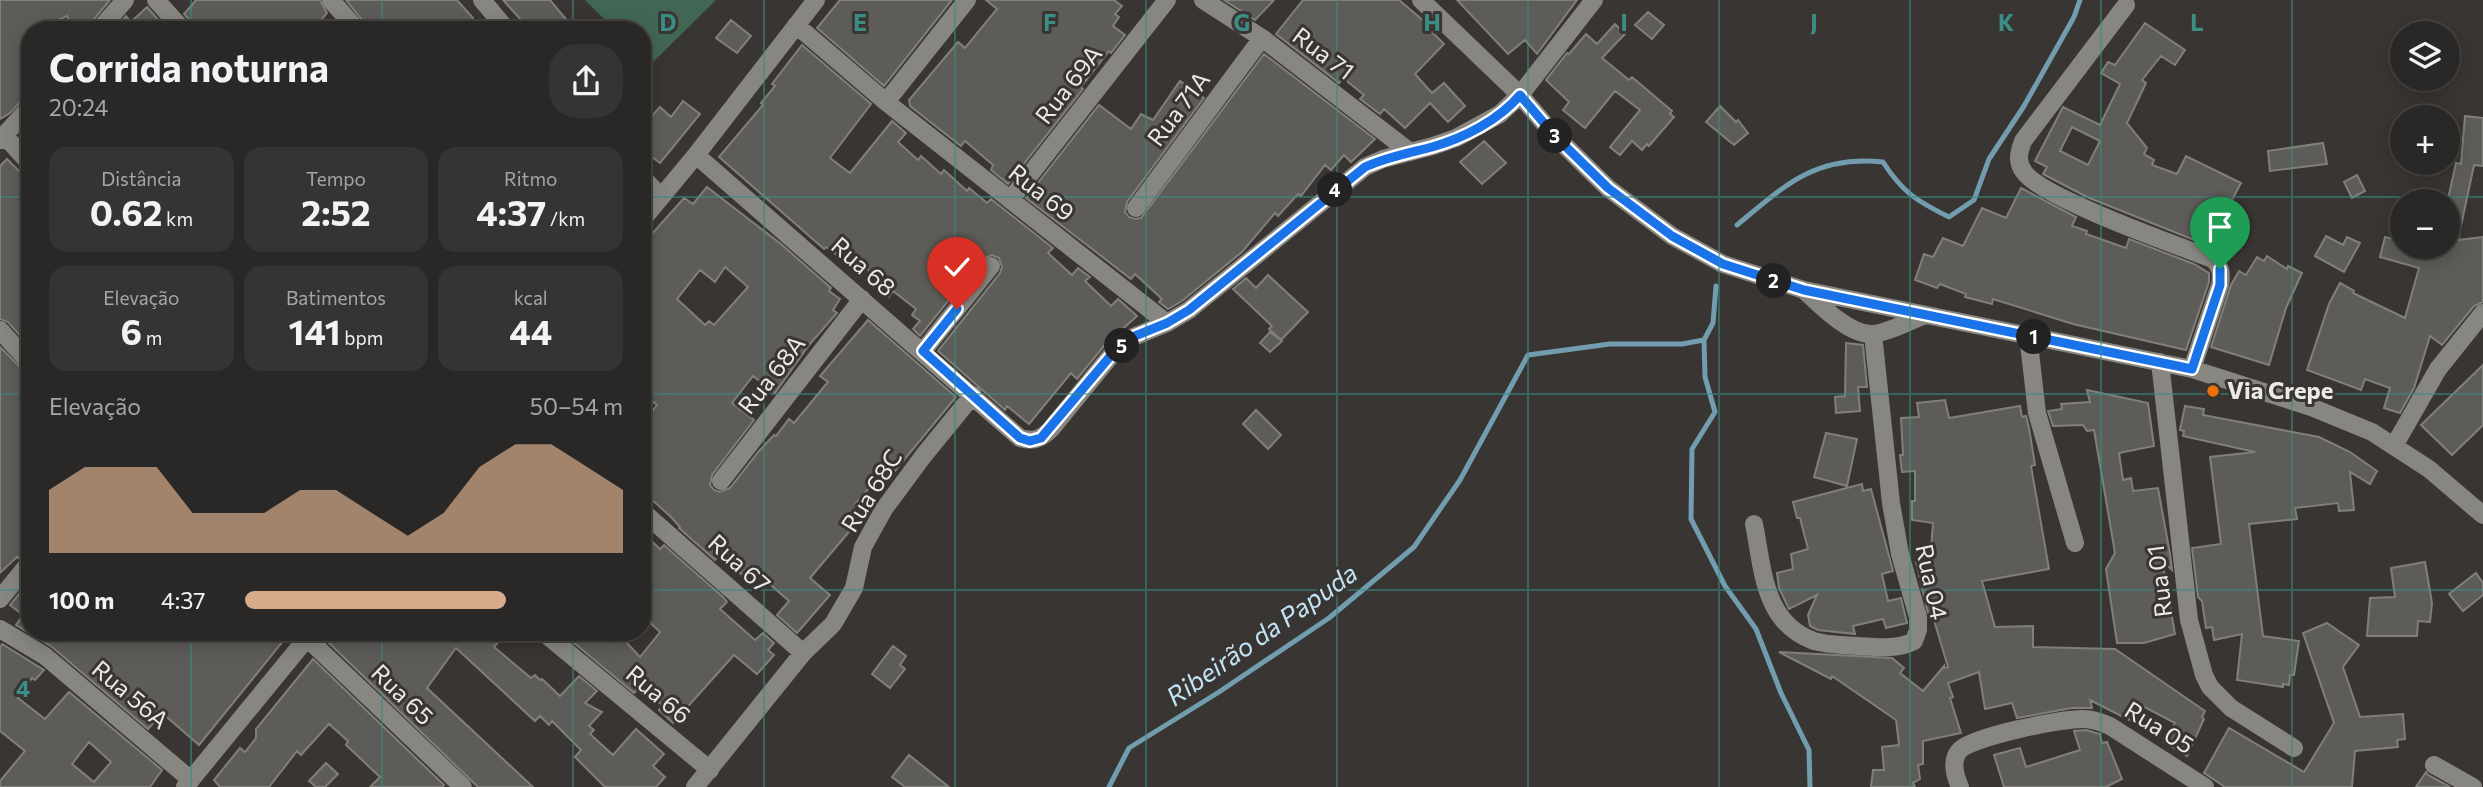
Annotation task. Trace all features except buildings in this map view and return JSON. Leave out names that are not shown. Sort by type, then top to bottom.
[{"type":"street","points":[[107,21],[125,0]]},
{"type":"street","points":[[156,0],[175,21]]},
{"type":"street","points":[[331,0],[349,21]]},
{"type":"street","points":[[482,0],[494,21]]},
{"type":"street","points":[[651,209],[816,0]]},
{"type":"street","points":[[886,102],[967,0]]},
{"type":"street","name":"Rua 69A","points":[[1010,200],[1167,0]]},
{"type":"street","name":"Rua 71","points":[[1203,0],[1262,38],[1410,152]]},
{"type":"street","points":[[1421,0],[1520,95],[1555,136],[1608,188],[1672,236],[1723,264],[1804,290],[2192,369],[2311,407],[2372,432],[2429,469],[2483,515]]},
{"type":"street","points":[[1167,323],[1210,294],[1365,167],[1383,159],[1433,146],[1478,127],[1500,114],[1520,95],[1594,0]]},
{"type":"street","points":[[2126,5],[2023,141],[2019,155],[2021,168],[2039,185],[2096,212],[2213,259],[2218,264],[2220,285],[2192,369]]},
{"type":"street","name":"Rua 69","points":[[796,25],[886,102],[1167,323]]},
{"type":"street","name":"Rua 71A","points":[[1136,208],[1262,38]]},
{"type":"street","points":[[21,117],[2,137],[21,155]]},
{"type":"street","name":"Rua 68","points":[[696,155],[1020,438],[1030,441],[1041,438],[1113,353],[1130,338],[1167,323]]},
{"type":"street","points":[[651,186],[661,197]]},
{"type":"street","points":[[923,351],[991,266]]},
{"type":"street","points":[[1804,290],[1849,327],[1866,334],[1887,331],[1926,315]]},
{"type":"street","name":"Rua 68A","points":[[721,481],[862,299]]},
{"type":"street","points":[[2394,446],[2438,369],[2483,313]]},
{"type":"street","points":[[0,330],[21,353]]},
{"type":"street","name":"Rua 04","points":[[1754,524],[1769,598],[1784,622],[1816,641],[1897,647],[1914,641],[1918,631],[1917,617],[1893,516],[1873,334]]},
{"type":"street","points":[[2028,335],[2037,412],[2075,543]]},
{"type":"street","name":"Rua 01","points":[[2160,362],[2189,620],[2204,676],[2210,687],[2231,708],[2294,748]]},
{"type":"street","name":"Rua 68C","points":[[695,787],[803,653],[833,624],[855,588],[863,547],[884,509],[973,395]]},
{"type":"street","name":"Rua 67","points":[[651,519],[803,653]]},
{"type":"street","points":[[0,599],[21,573]]},
{"type":"street","name":"Rua 56A","points":[[0,629],[45,656],[188,783]]},
{"type":"street","points":[[188,783],[305,641]]},
{"type":"street","name":"Rua 65","points":[[316,641],[463,787]]},
{"type":"street","name":"Rua 66","points":[[554,641],[710,770]]},
{"type":"street","name":"Rua 05","points":[[1960,787],[1954,765],[1956,754],[1962,747],[1973,742],[2074,719],[2099,721],[2124,734],[2205,787]]},
{"type":"street","points":[[2434,765],[2473,787]]},
{"type":"green space","points":[[585,0],[716,0],[651,64],[651,21],[606,21]]},
{"type":"waterway","name":"Ribeirão da Papuda","points":[[1737,225],[1771,197],[1803,176],[1820,168],[1859,161],[1883,162],[1912,195],[1949,217],[1974,200],[1989,159],[2024,106],[2074,17],[2080,0]]},
{"type":"waterway","points":[[1716,286],[1713,323],[1704,340],[1705,377],[1715,412],[1692,449],[1691,519],[1725,586],[1756,629],[1781,693],[1809,750],[1810,787]]},
{"type":"waterway","name":"Ribeirão da Papuda","points":[[1109,787],[1129,748],[1329,618],[1414,547],[1460,480],[1528,355],[1610,344],[1682,344],[1704,340]]},
{"type":"place","name":"Via Crepe","points":[[2213,391]]},
{"type":"route","points":[[957,309],[923,351],[1020,438],[1030,441],[1041,438],[1113,353],[1130,338],[1167,323],[1189,310],[1365,167],[1383,159],[1456,138],[1500,114],[1520,95],[1555,136],[1608,188],[1672,236],[1723,264],[1804,290],[2192,369],[2220,285],[2220,269]]}]
